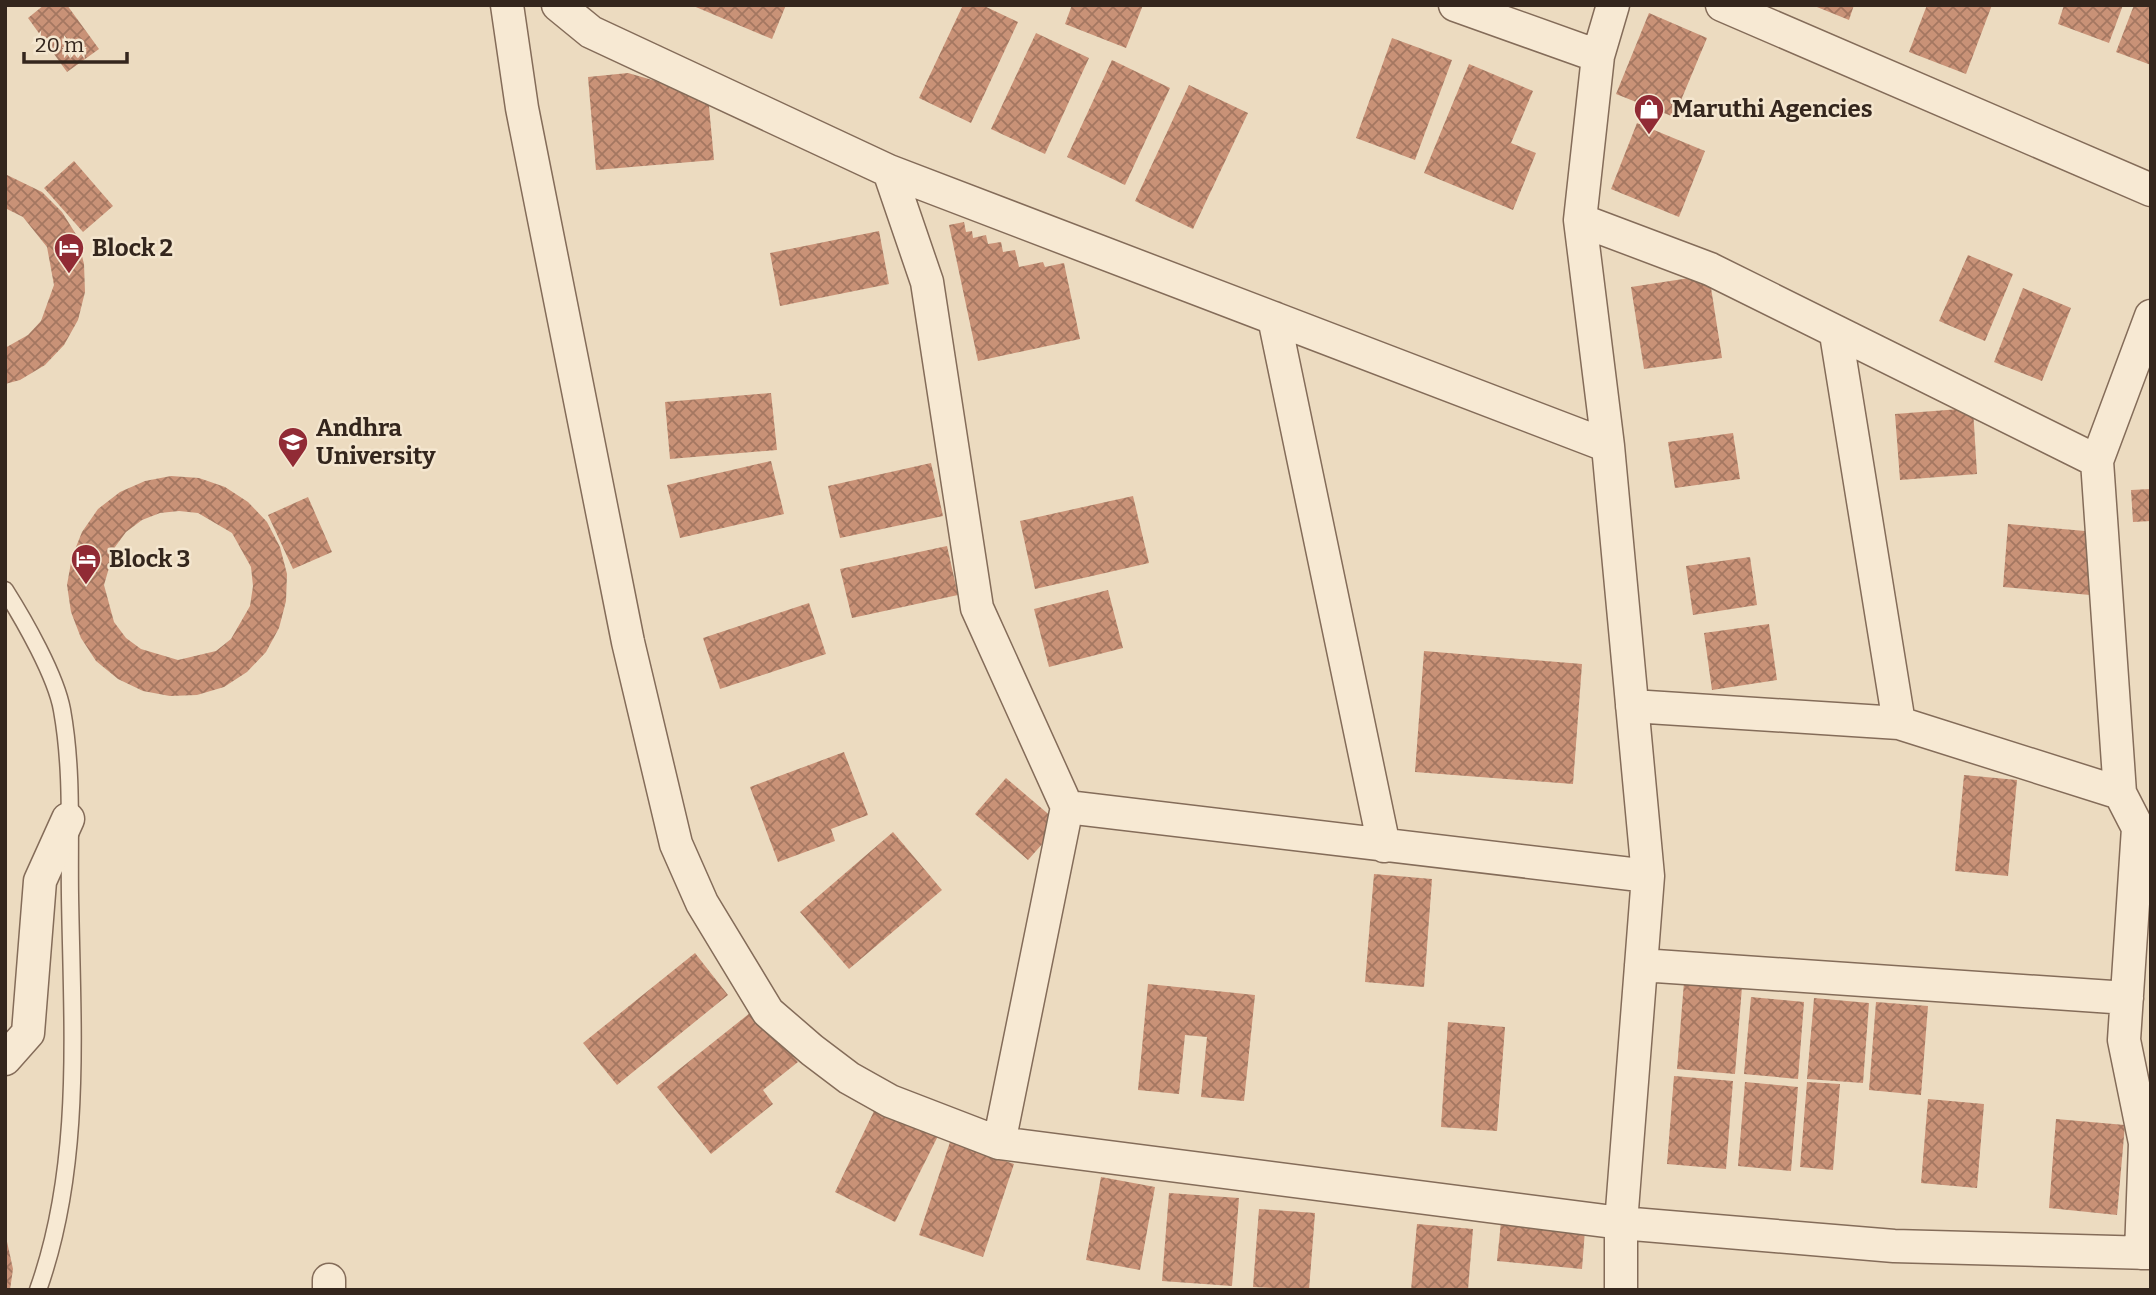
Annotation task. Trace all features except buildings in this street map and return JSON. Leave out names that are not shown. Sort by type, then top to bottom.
[{"type":"street","points":[[507,5],[522,108],[635,675],[676,844],[702,903],[768,1012],[849,1078],[890,1101],[999,1143],[1621,1223],[1894,1246],[2146,1253],[2145,1143],[2124,1040],[2138,828],[2120,793],[2096,461],[2151,316]]},
{"type":"street","points":[[558,5],[591,32],[889,171],[1608,446]]},
{"type":"street","points":[[1455,5],[1598,56]]},
{"type":"street","points":[[1614,5],[1598,56],[1580,220],[1608,446],[1648,876],[1621,1223],[1621,1290]]},
{"type":"street","points":[[1722,5],[2151,190]]},
{"type":"street","points":[[889,171],[927,282],[977,608],[1067,807],[999,1143]]},
{"type":"street","points":[[1580,220],[1710,269],[2096,461]]},
{"type":"street","points":[[1274,318],[1384,846]]},
{"type":"street","points":[[1836,334],[1899,723]]},
{"type":"street","points":[[1632,706],[1899,723],[2120,793]]},
{"type":"street","points":[[1067,807],[1648,876]]},
{"type":"street","points":[[5,1059],[28,1033],[40,881],[68,819]]},
{"type":"street","points":[[1641,965],[2127,998]]},
{"type":"lane","points":[[5,590],[38,651],[62,707],[70,782],[68,819],[72,1046],[68,1160],[54,1245],[38,1290]]},
{"type":"place","name":"Maruthi Agencies","points":[[1649,136]]},
{"type":"place","name":"Block 2","points":[[69,275]]},
{"type":"place","name":"Andhra University","points":[[293,469]]},
{"type":"place","name":"Block 3","points":[[86,586]]}]
